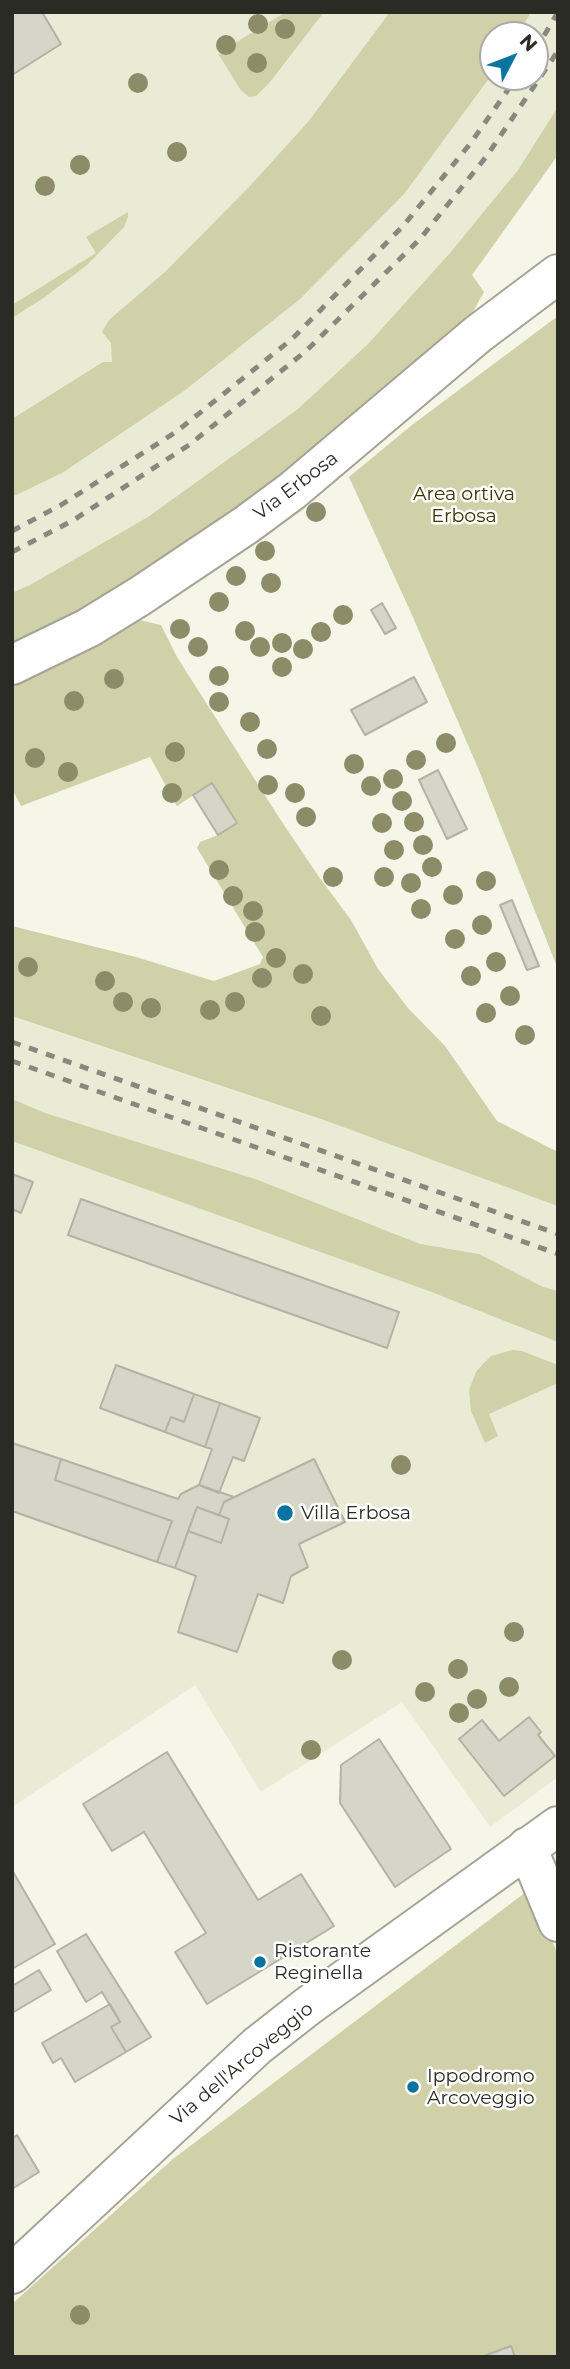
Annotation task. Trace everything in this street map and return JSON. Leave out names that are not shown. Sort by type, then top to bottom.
[{"type":"street","name":"Via Erbosa","points":[[12,665],[88,628],[265,511],[345,449],[478,334],[558,274]]},
{"type":"street","name":"Via dell'Arcoveggio","points":[[12,2274],[257,2046],[308,2006],[558,1826]]},
{"type":"street","points":[[527,1847],[558,1922]]},
{"type":"shaded area","points":[[12,12],[558,12],[558,155],[472,275],[484,292],[12,643]]},
{"type":"shaded area","name":"Villa Erbosa","points":[[12,981],[558,1152],[558,1777],[490,1827],[402,1702],[261,1792],[195,1685],[12,1807]]},
{"type":"green space","points":[[286,12],[324,12],[270,82],[256,96],[249,97],[240,89],[219,55],[220,52]]},
{"type":"green space","points":[[390,12],[531,12],[526,21],[479,21],[480,91],[404,194],[300,299],[184,391],[62,473],[12,497],[12,419],[103,362],[112,362],[111,343],[102,332],[109,320],[166,271],[250,186],[308,122]]},
{"type":"green space","points":[[558,107],[558,155],[472,275],[484,292],[466,324],[337,439],[184,554],[12,643],[12,593],[148,517],[298,409],[368,344],[450,253],[518,170]]},
{"type":"green space","points":[[128,212],[124,227],[87,265],[12,318],[12,305],[96,253],[86,237]]},
{"type":"green space","name":"Area ortiva Erbosa","points":[[558,316],[558,969],[480,773],[349,477],[412,425]]},
{"type":"green space","points":[[139,620],[161,625],[177,657],[280,819],[351,920],[378,969],[408,1008],[445,1046],[497,1121],[558,1152],[558,1206],[324,1120],[12,1016],[12,926],[136,957],[214,981],[260,964],[263,957],[197,848],[200,842],[237,823],[212,783],[177,806],[150,757],[21,806],[12,789],[12,687],[80,654]]},
{"type":"green space","points":[[12,1099],[45,1113],[258,1180],[420,1244],[479,1254],[543,1287],[558,1291],[558,1342],[429,1291],[12,1141]]},
{"type":"green space","points":[[512,1350],[522,1351],[558,1365],[558,1383],[489,1414],[498,1436],[485,1443],[471,1411],[469,1390],[476,1372],[491,1356]]},
{"type":"green space","name":"Ippodromo Arcoveggio","points":[[530,1889],[558,1955],[558,2357],[12,2357],[12,2304],[173,2159]]},
{"type":"building","points":[[12,12],[42,12],[61,44],[12,75]]},
{"type":"building","points":[[382,603],[396,628],[385,634],[371,610]]},
{"type":"building","points":[[414,677],[427,702],[365,735],[351,710]]},
{"type":"building","points":[[438,770],[467,829],[447,839],[419,780]]},
{"type":"building","points":[[212,783],[237,823],[218,835],[193,795]]},
{"type":"building","points":[[512,900],[539,966],[527,970],[500,905]]},
{"type":"building","points":[[12,1174],[33,1182],[21,1213],[12,1209]]},
{"type":"building","points":[[81,1199],[399,1312],[387,1348],[68,1235]]},
{"type":"building","points":[[116,1365],[194,1394],[184,1422],[171,1417],[165,1432],[100,1408]]},
{"type":"building","points":[[194,1394],[220,1403],[205,1447],[165,1432],[171,1417],[184,1422]]},
{"type":"building","points":[[220,1403],[260,1418],[244,1461],[233,1457],[219,1493],[199,1485],[212,1449],[205,1447]]},
{"type":"building","points":[[12,1443],[61,1459],[55,1480],[172,1521],[157,1562],[12,1511]]},
{"type":"building","points":[[61,1459],[178,1499],[181,1494],[199,1485],[234,1497],[224,1502],[219,1515],[197,1507],[175,1568],[157,1562],[172,1521],[55,1480]]},
{"type":"building","points":[[314,1459],[345,1522],[299,1544],[308,1567],[291,1576],[283,1603],[258,1594],[237,1652],[178,1632],[196,1576],[175,1568],[188,1531],[221,1543],[229,1519],[219,1515],[224,1502]]},
{"type":"building","points":[[197,1507],[229,1519],[221,1543],[188,1531]]},
{"type":"building","points":[[529,1717],[541,1732],[538,1735],[555,1756],[504,1796],[459,1739],[482,1720],[499,1741]]},
{"type":"building","points":[[379,1739],[451,1849],[395,1887],[340,1803],[341,1765]]},
{"type":"building","points":[[167,1752],[258,1900],[301,1874],[334,1926],[207,2004],[175,1952],[206,1933],[144,1832],[112,1851],[83,1804]]},
{"type":"building","points":[[12,1870],[55,1944],[12,1969]]},
{"type":"building","points":[[86,1934],[151,2037],[126,2052],[111,2027],[120,2022],[102,1992],[86,2002],[57,1951]]},
{"type":"building","points":[[39,1970],[51,1990],[12,2013],[12,1986]]},
{"type":"building","points":[[110,2004],[120,2022],[111,2027],[126,2052],[75,2082],[61,2058],[53,2063],[42,2043]]},
{"type":"building","points":[[17,2135],[39,2172],[12,2189],[12,2139]]},
{"type":"building","points":[[511,2346],[515,2357],[481,2357]]},
{"type":"railway","points":[[549,27],[558,12]]},
{"type":"railway","points":[[12,552],[72,521],[189,445],[306,351],[420,239],[486,157],[558,51]]},
{"type":"railway","points":[[12,531],[61,505],[176,432],[292,339],[403,226],[470,144],[507,91]]},
{"type":"railway","points":[[12,1042],[558,1234]]},
{"type":"railway","points":[[12,1061],[558,1254]]},
{"type":"place","name":"Villa Erbosa","points":[[285,1513]]},
{"type":"place","name":"Ristorante Reginella","points":[[260,1962]]},
{"type":"place","name":"Ippodromo Arcoveggio","points":[[413,2087]]}]
